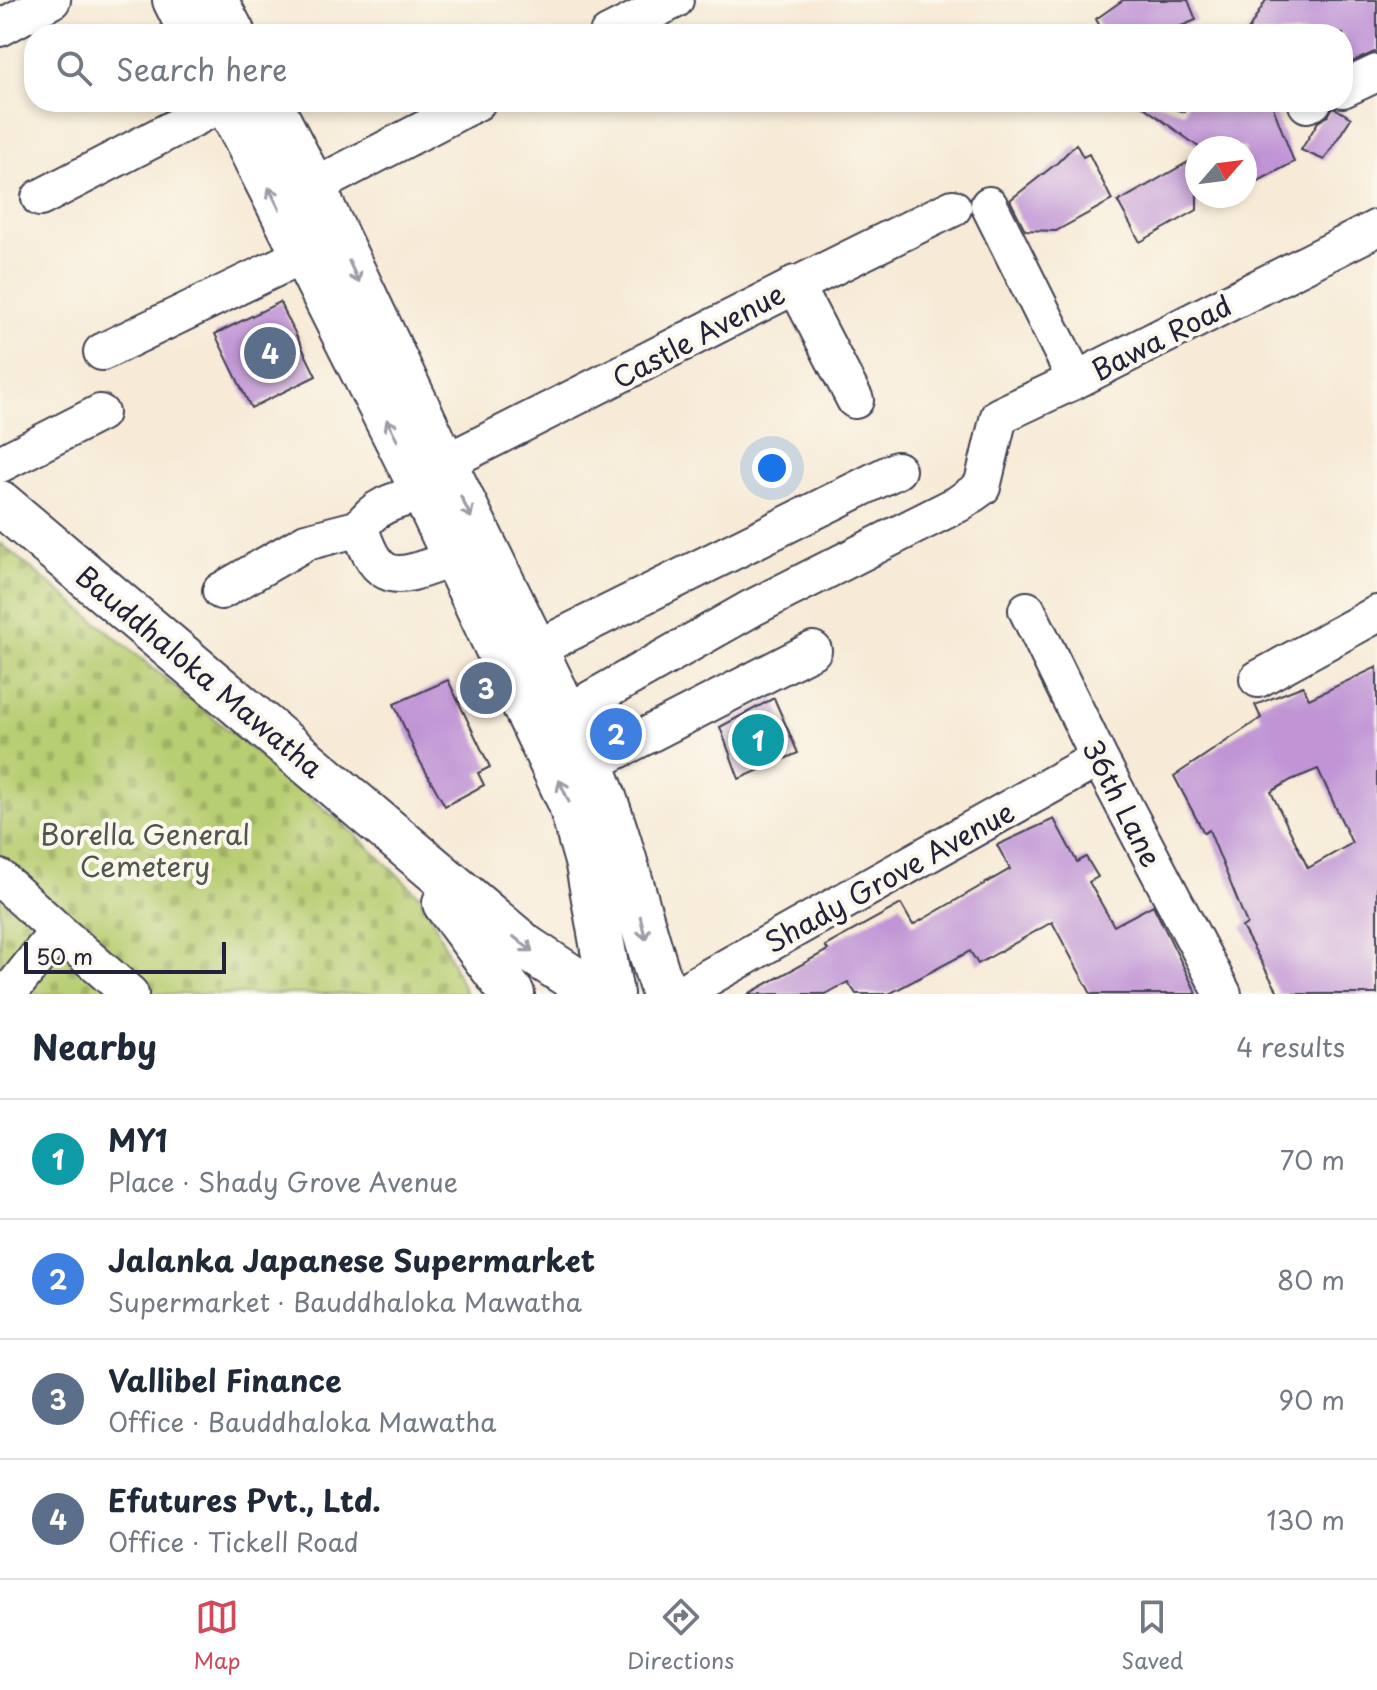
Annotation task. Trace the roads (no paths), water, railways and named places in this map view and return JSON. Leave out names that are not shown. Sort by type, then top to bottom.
[{"type":"main road","points":[[175,0],[187,24]]},
{"type":"main road","points":[[215,0],[228,24]]},
{"type":"main road","points":[[231,112],[303,255],[536,649],[612,814],[645,938],[664,994]]},
{"type":"main road","points":[[274,112],[313,187],[434,478],[454,558],[570,802],[588,865],[611,994]]},
{"type":"main road","name":"Bauddhaloka Mawatha","points":[[0,503],[527,948],[597,994]]},
{"type":"main road","name":"Bauddhaloka Mawatha","points":[[398,840],[512,994]]},
{"type":"street","points":[[0,28],[52,0]]},
{"type":"street","points":[[628,24],[675,0]]},
{"type":"street","points":[[1353,84],[1377,73]]},
{"type":"street","points":[[40,198],[207,112]]},
{"type":"street","points":[[313,187],[458,112]]},
{"type":"street","name":"Bawa Road","points":[[989,205],[1076,380],[1377,228]]},
{"type":"street","name":"Castle Avenue","points":[[360,528],[368,515],[381,505],[795,284],[953,208]]},
{"type":"street","points":[[102,352],[303,255]]},
{"type":"street","points":[[795,284],[855,400]]},
{"type":"street","points":[[567,713],[752,608],[958,504],[982,487],[999,416],[1076,380]]},
{"type":"street","points":[[0,464],[100,413]]},
{"type":"street","points":[[536,649],[897,470]]},
{"type":"street","points":[[221,591],[306,542],[360,528],[369,556],[379,567],[394,574],[413,572],[454,558]]},
{"type":"street","name":"36th Lane","points":[[1027,610],[1099,758],[1223,994]]},
{"type":"street","points":[[1258,679],[1377,614]]},
{"type":"street","points":[[591,764],[813,650]]},
{"type":"street","name":"Shady Grove Avenue","points":[[679,994],[1099,758]]},
{"type":"street","points":[[0,878],[130,994]]},
{"type":"street","points":[[8,994],[58,931]]},
{"type":"place","name":"Efutures Pvt., Ltd.","points":[[270,353]]},
{"type":"place","name":"Vallibel Finance","points":[[486,688]]},
{"type":"place","name":"Jalanka Japanese Supermarket","points":[[616,734]]},
{"type":"place","name":"MY1","points":[[758,740]]},
{"type":"park label","name":"Borella General Cemetery","points":[[145,849]]}]
